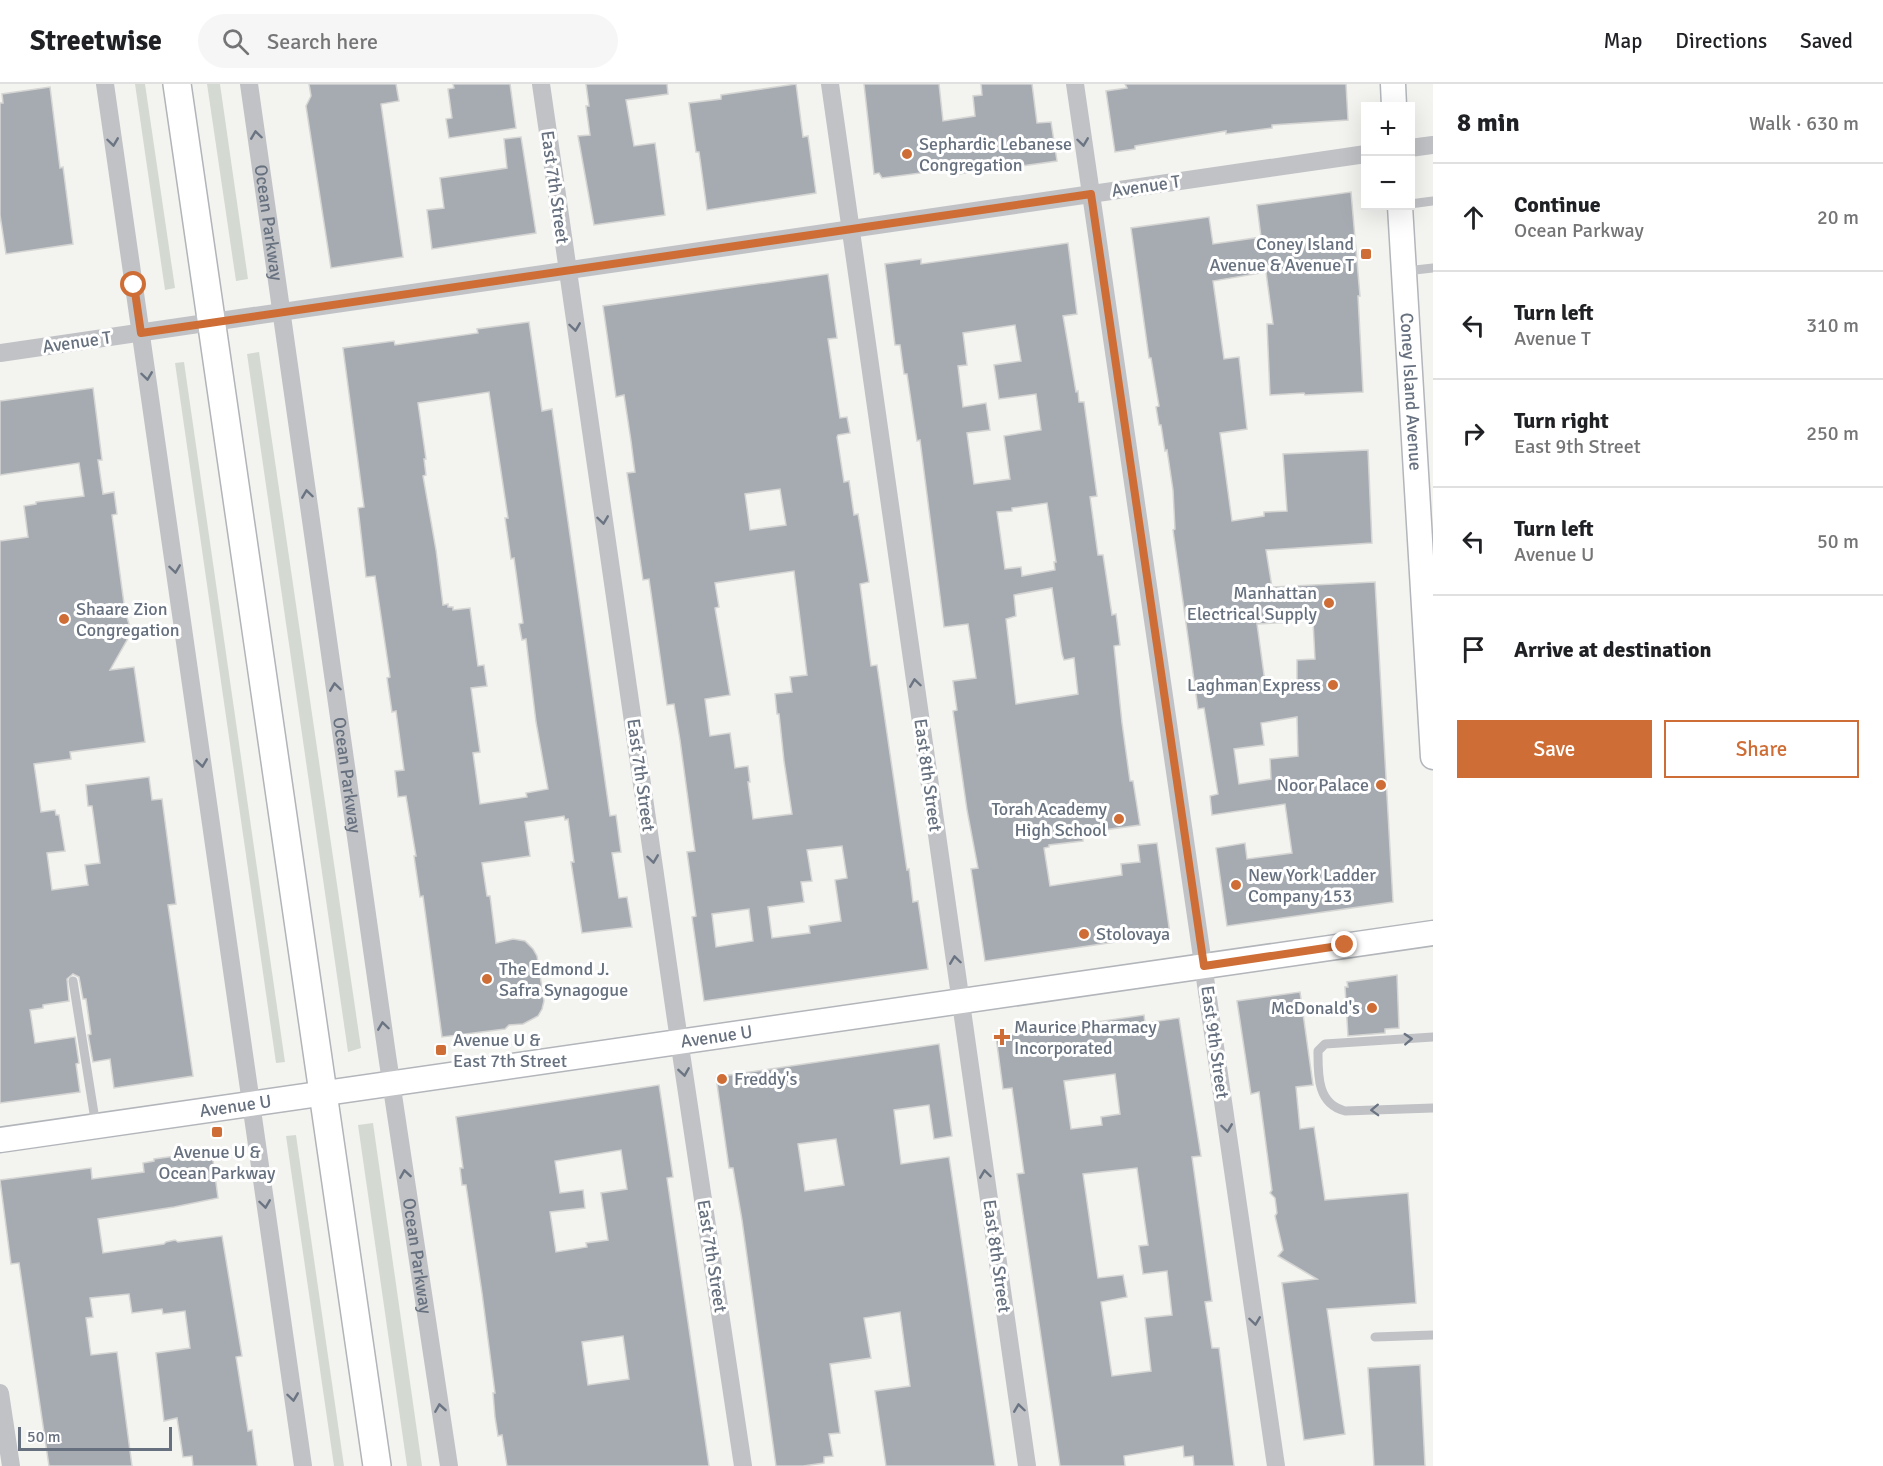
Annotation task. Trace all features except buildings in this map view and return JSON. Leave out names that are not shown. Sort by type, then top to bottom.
[{"type":"main road","points":[[177,84],[376,1466]]},
{"type":"main road","points":[[1393,84],[1394,102]]},
{"type":"main road","name":"Coney Island Avenue","points":[[1401,210],[1433,757]]},
{"type":"main road","name":"Avenue U","points":[[0,1140],[1433,933]]},
{"type":"street","points":[[105,84],[303,1466]]},
{"type":"street","name":"Ocean Parkway","points":[[249,84],[448,1466]]},
{"type":"street","name":"East 7th Street","points":[[541,84],[743,1466]]},
{"type":"street","name":"East 8th Street","points":[[830,84],[1028,1466]]},
{"type":"street","name":"East 9th Street","points":[[1075,84],[1276,1466]]},
{"type":"street","points":[[1415,147],[1433,144]]},
{"type":"street","name":"Avenue T","points":[[0,353],[1361,155]]},
{"type":"street","points":[[0,1393],[11,1466]]},
{"type":"lane","points":[[1415,203],[1433,201]]},
{"type":"lane","points":[[1404,271],[1433,268]]},
{"type":"lane","points":[[73,981],[96,1126]]},
{"type":"lane","points":[[1433,1037],[1325,1044],[1318,1051],[1318,1065],[1322,1090],[1328,1101],[1336,1108],[1345,1111],[1433,1108]]},
{"type":"lane","points":[[1375,1337],[1433,1335]]},
{"type":"shaded area","points":[[135,84],[145,84],[175,288],[165,290]]},
{"type":"shaded area","points":[[207,84],[220,84],[248,279],[236,281]]},
{"type":"shaded area","points":[[259,352],[361,1048],[348,1052],[247,354]]},
{"type":"shaded area","points":[[184,362],[285,1062],[276,1063],[175,363]]},
{"type":"shaded area","points":[[373,1123],[422,1466],[407,1466],[358,1125]]},
{"type":"shaded area","points":[[296,1135],[344,1466],[334,1466],[286,1136]]},
{"type":"place","name":"Sephardic Lebanese Congregation","points":[[907,154]]},
{"type":"place","name":"Coney Island Avenue & Avenue T","points":[[1366,254]]},
{"type":"place","name":"Manhattan Electrical Supply","points":[[1329,603]]},
{"type":"place","name":"Shaare Zion Congregation","points":[[64,619]]},
{"type":"place","name":"Laghman Express","points":[[1333,685]]},
{"type":"place","name":"Noor Palace","points":[[1381,785]]},
{"type":"place","name":"Torah Academy High School","points":[[1119,819]]},
{"type":"place","name":"New York Ladder Company 153","points":[[1236,885]]},
{"type":"place","name":"Stolovaya","points":[[1084,934]]},
{"type":"place","name":"The Edmond J. Safra Synagogue","points":[[487,979]]},
{"type":"place","name":"McDonald's","points":[[1372,1008]]},
{"type":"place","name":"Maurice Pharmacy Incorporated","points":[[1002,1037]]},
{"type":"place","name":"Avenue U & East 7th Street","points":[[441,1050]]},
{"type":"place","name":"Freddy's","points":[[722,1079]]},
{"type":"place","name":"Avenue U & Ocean Parkway","points":[[217,1132]]},
{"type":"route","points":[[134,285],[141,333],[1091,194],[1204,966],[1345,945]]}]
